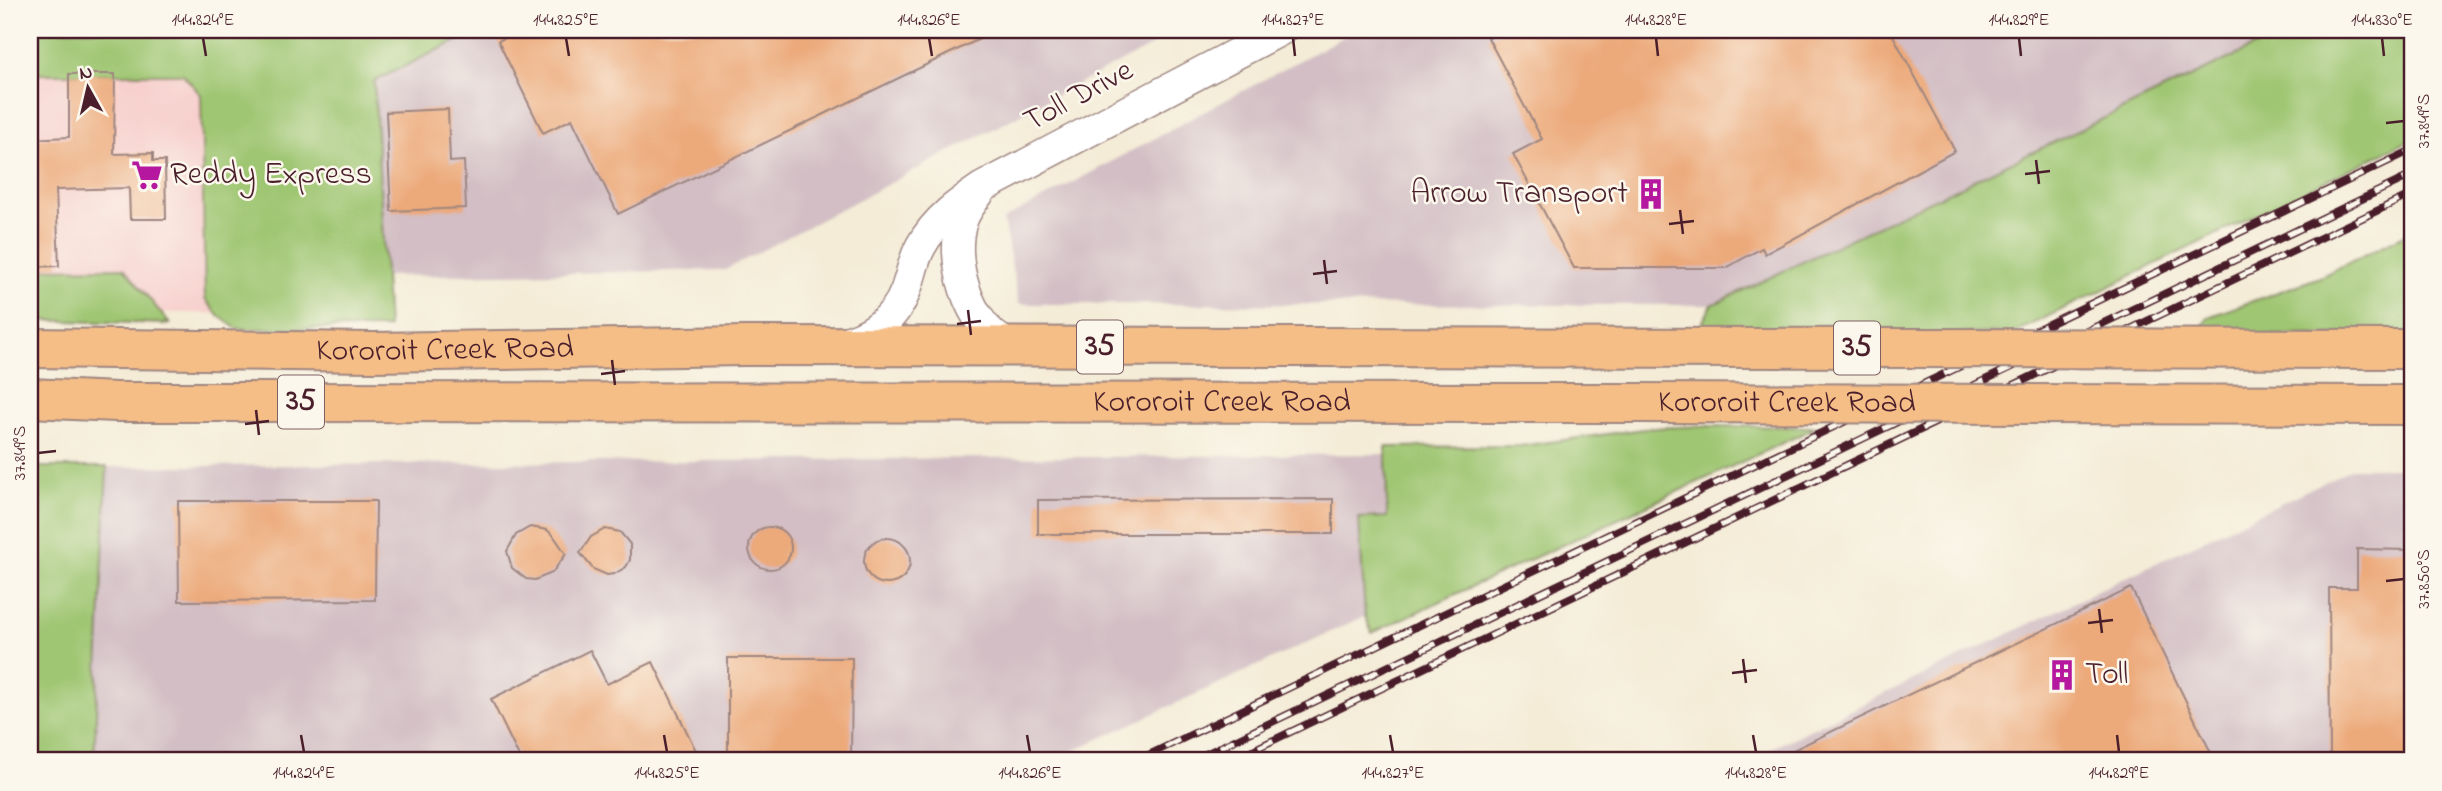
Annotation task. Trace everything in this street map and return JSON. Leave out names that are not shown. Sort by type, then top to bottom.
[{"type":"main road","name":"Kororoit Creek Road","points":[[30,348],[374,352],[797,347],[2412,349]]},
{"type":"main road","name":"Kororoit Creek Road","points":[[30,398],[213,402],[2412,405]]},
{"type":"street","name":"Toll Drive","points":[[797,347],[856,340],[879,326],[895,311],[905,294],[919,249],[933,227],[949,210],[983,187],[1282,30]]},
{"type":"street","name":"Toll Drive","points":[[983,187],[969,205],[961,222],[958,263],[963,286],[974,311],[988,329],[1006,343],[1037,347]]},
{"type":"shaded area","points":[[479,30],[1181,30],[725,270],[385,276],[374,81]]},
{"type":"shaded area","points":[[1356,30],[2298,30],[1712,305],[1019,304],[1003,220]]},
{"type":"shaded area","points":[[189,63],[215,88],[234,314],[30,310],[30,65]]},
{"type":"shaded area","points":[[1386,454],[1387,517],[1359,518],[1365,616],[1051,761],[94,761],[107,467]]},
{"type":"shaded area","points":[[2353,468],[2412,468],[2412,761],[1745,761]]},
{"type":"green space","points":[[30,30],[479,30],[374,81],[388,328],[237,329],[219,316],[205,299],[201,95],[183,74],[30,74]]},
{"type":"green space","points":[[2289,30],[2412,30],[2412,139],[2014,333],[1694,337],[1712,305]]},
{"type":"green space","points":[[2412,231],[2412,335],[2198,335],[2208,317],[2320,277]]},
{"type":"green space","points":[[124,268],[170,324],[30,320],[30,269]]},
{"type":"green space","points":[[1817,427],[1372,633],[1365,616],[1359,518],[1387,517],[1386,447],[1520,446],[1651,428]]},
{"type":"green space","points":[[30,467],[107,467],[94,761],[30,761]]},
{"type":"building","points":[[522,30],[998,30],[618,214],[572,119],[543,133],[498,41]]},
{"type":"building","points":[[1504,30],[1890,30],[1955,151],[1765,254],[1762,248],[1726,268],[1574,268],[1513,154],[1542,139],[1488,38]]},
{"type":"building","points":[[69,74],[115,74],[114,154],[153,153],[153,161],[165,161],[166,219],[130,219],[129,188],[56,190],[59,266],[30,267],[30,139],[69,137]]},
{"type":"building","points":[[448,109],[450,162],[464,161],[466,208],[391,211],[386,112]]},
{"type":"building","points":[[1333,499],[1333,534],[1038,534],[1038,500]]},
{"type":"building","points":[[178,501],[376,501],[375,600],[179,601]]},
{"type":"building","points":[[530,527],[547,530],[566,554],[552,573],[535,580],[526,579],[512,568],[507,551],[516,535]]},
{"type":"building","points":[[770,527],[785,533],[791,548],[785,563],[770,569],[755,563],[749,548],[755,533]]},
{"type":"building","points":[[605,529],[620,532],[630,544],[630,560],[626,567],[607,575],[593,569],[580,553],[591,537]]},
{"type":"building","points":[[887,538],[903,545],[910,561],[903,577],[887,584],[871,577],[864,561],[871,545]]},
{"type":"building","points":[[2357,549],[2412,550],[2412,761],[2330,761],[2329,588],[2357,588]]},
{"type":"building","name":"Toll","points":[[2131,588],[2215,761],[1770,761]]},
{"type":"building","points":[[590,650],[607,684],[653,662],[701,761],[521,761],[491,699]]},
{"type":"building","points":[[728,658],[852,658],[851,761],[728,761]]},
{"type":"railway","points":[[1136,761],[2412,150]]},
{"type":"railway","points":[[1191,761],[2412,175]]},
{"type":"railway","points":[[1230,761],[2412,194]]},
{"type":"place","name":"Reddy Express","points":[[147,175]]},
{"type":"place","name":"Arrow Transport","points":[[1651,194]]},
{"type":"place","name":"Toll","points":[[2062,675]]}]
